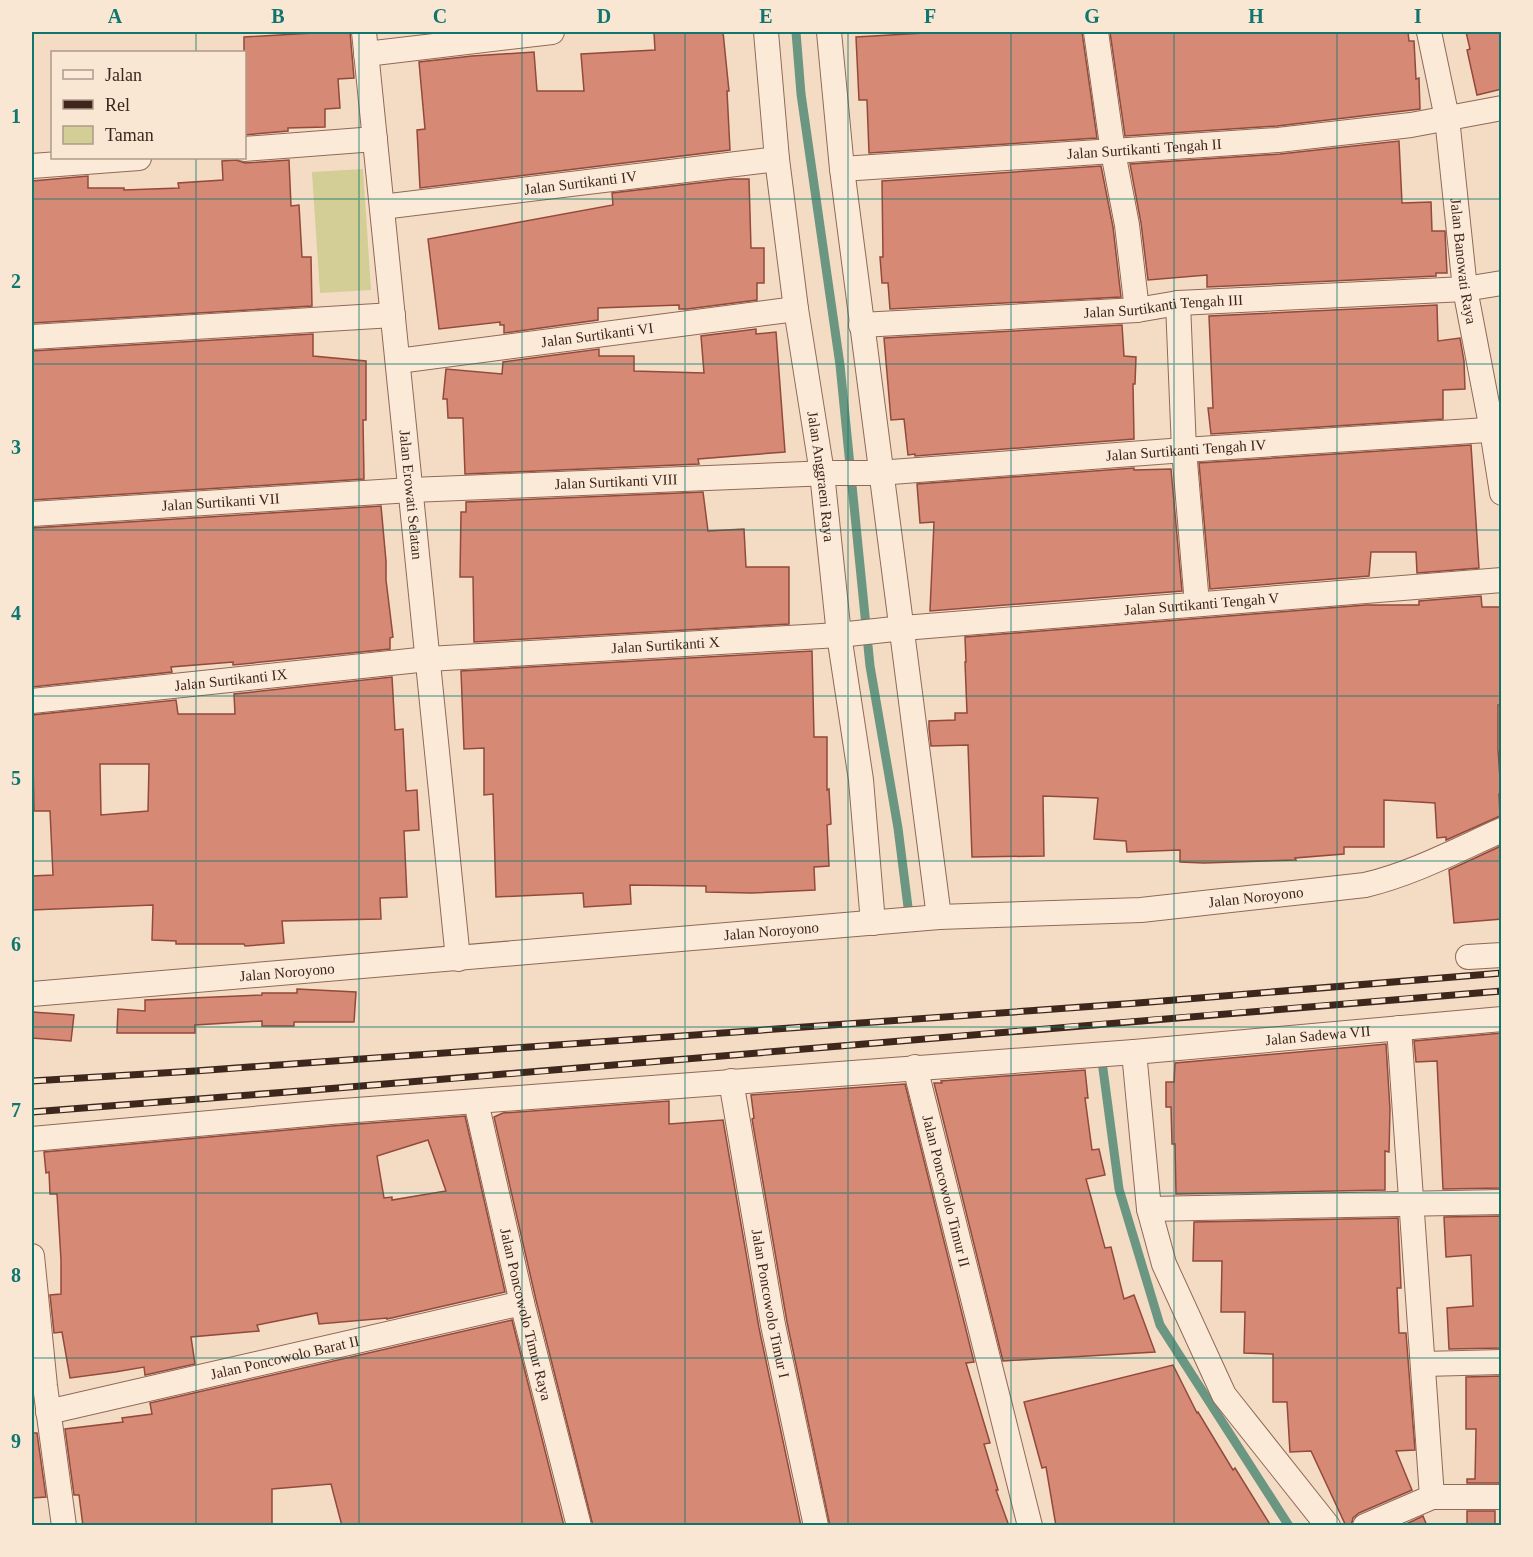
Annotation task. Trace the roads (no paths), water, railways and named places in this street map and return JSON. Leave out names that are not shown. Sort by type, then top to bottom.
[{"type":"street","points":[[365,43],[552,32]]},
{"type":"street","name":"Jalan Anggraeni Raya","points":[[766,32],[777,159],[796,309],[826,473],[861,780],[873,923]]},
{"type":"street","points":[[829,32],[842,169],[880,473],[895,629],[939,917]]},
{"type":"street","points":[[1096,32],[1113,152],[1127,225],[1137,310]]},
{"type":"street","name":"Jalan Banowati Raya","points":[[1429,32],[1447,118],[1465,289],[1497,430],[1502,493]]},
{"type":"street","name":"Jalan Erowati Selatan","points":[[365,43],[458,959]]},
{"type":"street","name":"Jalan Surtikanti Tengah II","points":[[842,169],[1278,140],[1411,125],[1502,108]]},
{"type":"street","points":[[246,149],[375,139]]},
{"type":"street","points":[[32,166],[126,159]]},
{"type":"street","name":"Jalan Surtikanti IV","points":[[382,207],[777,159]]},
{"type":"street","name":"Jalan Surtikanti Tengah III","points":[[861,325],[1137,310],[1178,303],[1465,289],[1502,283]]},
{"type":"street","points":[[1178,303],[1184,450],[1197,604]]},
{"type":"street","name":"Jalan Surtikanti VI","points":[[398,361],[796,309]]},
{"type":"street","points":[[32,337],[393,315]]},
{"type":"street","name":"Jalan Surtikanti Tengah IV","points":[[826,473],[880,473],[1184,450],[1497,430]]},
{"type":"street","name":"Jalan Surtikanti VIII","points":[[411,490],[826,473]]},
{"type":"street","name":"Jalan Surtikanti VII","points":[[32,514],[411,490]]},
{"type":"street","name":"Jalan Surtikanti Tengah V","points":[[895,629],[1502,580]]},
{"type":"street","name":"Jalan Surtikanti X","points":[[428,659],[845,635],[895,629]]},
{"type":"street","name":"Jalan Surtikanti IX","points":[[32,701],[428,659]]},
{"type":"street","name":"Jalan Noroyono","points":[[32,994],[939,917],[1141,910],[1365,885],[1407,872],[1502,830]]},
{"type":"street","points":[[1468,957],[1502,955]]},
{"type":"street","name":"Jalan Sadewa VII","points":[[1134,1052],[1502,1018]]},
{"type":"street","points":[[1399,1028],[1432,1497]]},
{"type":"street","points":[[32,1138],[330,1112],[1134,1052],[1149,1209],[1164,1264],[1224,1395],[1328,1526]]},
{"type":"street","name":"Jalan Poncowolo Timur II","points":[[915,1067],[1030,1526]]},
{"type":"street","name":"Jalan Poncowolo Timur I","points":[[731,1081],[773,1325],[816,1526]]},
{"type":"street","name":"Jalan Poncowolo Timur Raya","points":[[476,1102],[522,1303],[579,1526]]},
{"type":"street","points":[[1149,1209],[1502,1202]]},
{"type":"street","points":[[32,1256],[38,1387],[48,1412],[64,1526]]},
{"type":"street","name":"Jalan Poncowolo Barat II","points":[[48,1412],[522,1303]]},
{"type":"street","points":[[1423,1364],[1502,1362]]},
{"type":"street","points":[[1365,1526],[1432,1497],[1502,1497]]},
{"type":"waterway","points":[[796,32],[801,94],[840,365],[870,666],[898,828],[908,907]]},
{"type":"waterway","points":[[1101,1054],[1119,1189],[1160,1325],[1289,1526]]},
{"type":"railway","points":[[32,1081],[1138,1003],[1502,973]]},
{"type":"railway","points":[[32,1112],[1502,991]]}]
